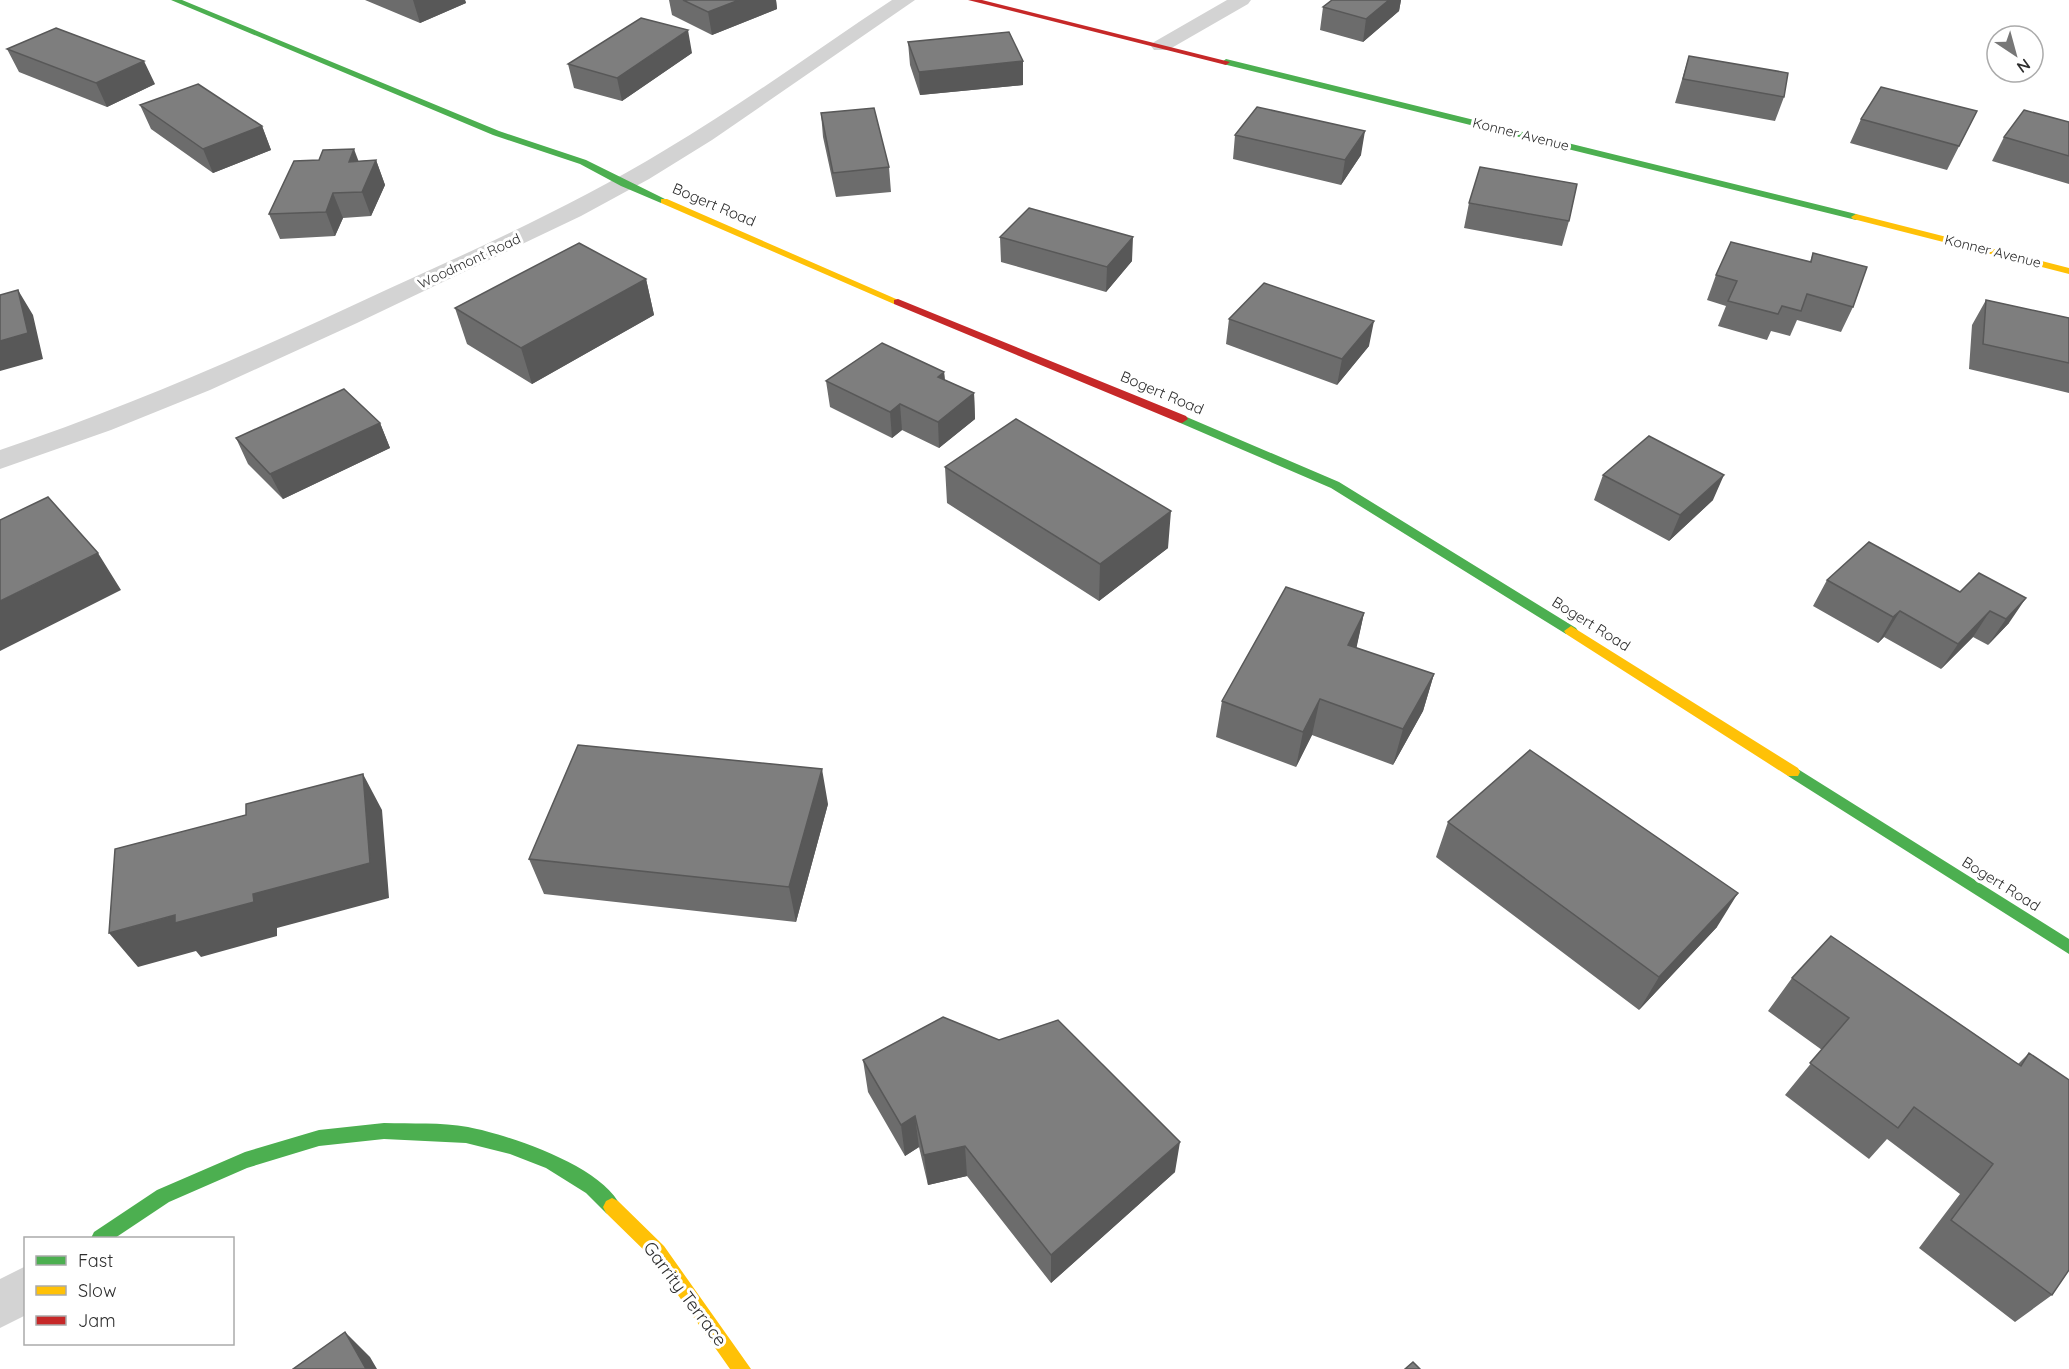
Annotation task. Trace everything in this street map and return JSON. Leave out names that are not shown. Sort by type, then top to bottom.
[{"type":"street","name":"Bogert Road","points":[[175,0],[496,133],[583,162],[624,184],[845,280],[1335,485],[1509,591],[2069,947]]},
{"type":"street","name":"Woodmont Road","points":[[0,460],[142,408],[266,356],[492,251],[624,184],[676,153],[905,0]]},
{"type":"street","name":"Konner Avenue","points":[[972,0],[2069,271]]},
{"type":"street","points":[[1161,46],[1241,0]]},
{"type":"street","name":"Garrity Terrace","points":[[102,1237],[163,1196],[245,1160],[319,1138],[384,1131],[466,1135],[510,1146],[552,1162],[592,1187],[658,1252],[741,1369]]},
{"type":"street","points":[[0,1305],[24,1289]]},
{"type":"building","points":[[683,0],[739,0],[708,12]]},
{"type":"building","points":[[1332,0],[1389,0],[1366,19],[1323,7]]},
{"type":"building","points":[[641,18],[688,30],[617,78],[568,64]]},
{"type":"building","points":[[56,28],[144,61],[96,83],[7,49]]},
{"type":"building","points":[[1009,32],[1023,61],[919,72],[908,42]]},
{"type":"building","points":[[1689,56],[1788,73],[1784,97],[1683,79]]},
{"type":"building","points":[[198,84],[262,126],[203,149],[140,105]]},
{"type":"building","points":[[1881,87],[1977,111],[1959,146],[1861,119]]},
{"type":"building","points":[[1257,107],[1365,131],[1345,160],[1235,135]]},
{"type":"building","points":[[874,108],[889,167],[833,173],[821,113]]},
{"type":"building","points":[[2024,110],[2069,122],[2069,156],[2004,137]]},
{"type":"building","points":[[354,149],[349,162],[376,160],[362,192],[333,193],[326,212],[269,214],[294,161],[319,160],[323,150]]},
{"type":"building","points":[[1480,167],[1577,184],[1569,221],[1469,203]]},
{"type":"building","points":[[1029,208],[1133,237],[1107,267],[1000,237]]},
{"type":"building","points":[[1731,242],[1811,262],[1813,253],[1867,267],[1853,307],[1807,294],[1801,311],[1782,306],[1778,314],[1728,301],[1737,281],[1716,275]]},
{"type":"building","points":[[579,243],[646,279],[521,348],[455,308]]},
{"type":"building","points":[[1264,283],[1374,321],[1342,359],[1229,319]]},
{"type":"building","points":[[18,290],[28,333],[0,341],[0,295]]},
{"type":"building","points":[[1986,300],[2069,318],[2069,363],[1983,344]]},
{"type":"building","points":[[882,343],[944,372],[938,377],[974,393],[938,422],[900,404],[890,412],[826,381]]},
{"type":"building","points":[[344,389],[380,423],[270,474],[236,438]]},
{"type":"building","points":[[1016,419],[1171,511],[1100,564],[945,467]]},
{"type":"building","points":[[1649,436],[1724,475],[1680,515],[1603,475]]},
{"type":"building","points":[[48,497],[98,553],[0,601],[0,520]]},
{"type":"building","points":[[1869,542],[1960,592],[1979,573],[2026,598],[2006,619],[1990,611],[1958,644],[1900,611],[1893,617],[1827,580]]},
{"type":"building","points":[[1286,587],[1364,613],[1348,645],[1434,674],[1403,729],[1320,699],[1303,732],[1222,701]]},
{"type":"building","points":[[578,745],[822,769],[789,887],[529,859]]},
{"type":"building","points":[[1530,750],[1738,893],[1659,977],[1448,822]]},
{"type":"building","points":[[363,774],[370,863],[253,894],[254,902],[175,923],[175,915],[109,933],[115,849],[246,815],[246,804]]},
{"type":"building","points":[[1831,936],[2021,1066],[2029,1053],[2069,1080],[2069,1270],[2052,1295],[1951,1220],[1993,1164],[1914,1107],[1898,1128],[1810,1063],[1849,1018],[1792,978]]},
{"type":"building","points":[[943,1017],[999,1040],[1058,1020],[1180,1142],[1051,1255],[965,1146],[924,1155],[915,1116],[901,1125],[863,1060]]},
{"type":"building","points":[[345,1332],[366,1369],[293,1369]]},
{"type":"building","points":[[1413,1362],[1420,1369],[1405,1369]]},
{"type":"traffic: fast","points":[[175,0],[496,133],[583,162],[624,184],[664,201]]},
{"type":"traffic: fast","points":[[1226,62],[1856,217]]},
{"type":"traffic: fast","points":[[1182,419],[1335,485],[1571,631]]},
{"type":"traffic: fast","points":[[1793,772],[2069,947]]},
{"type":"traffic: fast","points":[[102,1237],[163,1196],[245,1160],[319,1138],[384,1131],[466,1135],[510,1146],[552,1162],[592,1187],[612,1207]]},
{"type":"traffic: slow","points":[[664,201],[898,302]]},
{"type":"traffic: slow","points":[[1856,217],[2069,271]]},
{"type":"traffic: slow","points":[[1571,631],[1793,772]]},
{"type":"traffic: slow","points":[[612,1207],[658,1252],[741,1369]]},
{"type":"traffic: jam","points":[[972,0],[1226,62]]},
{"type":"traffic: jam","points":[[898,302],[1182,419]]}]
